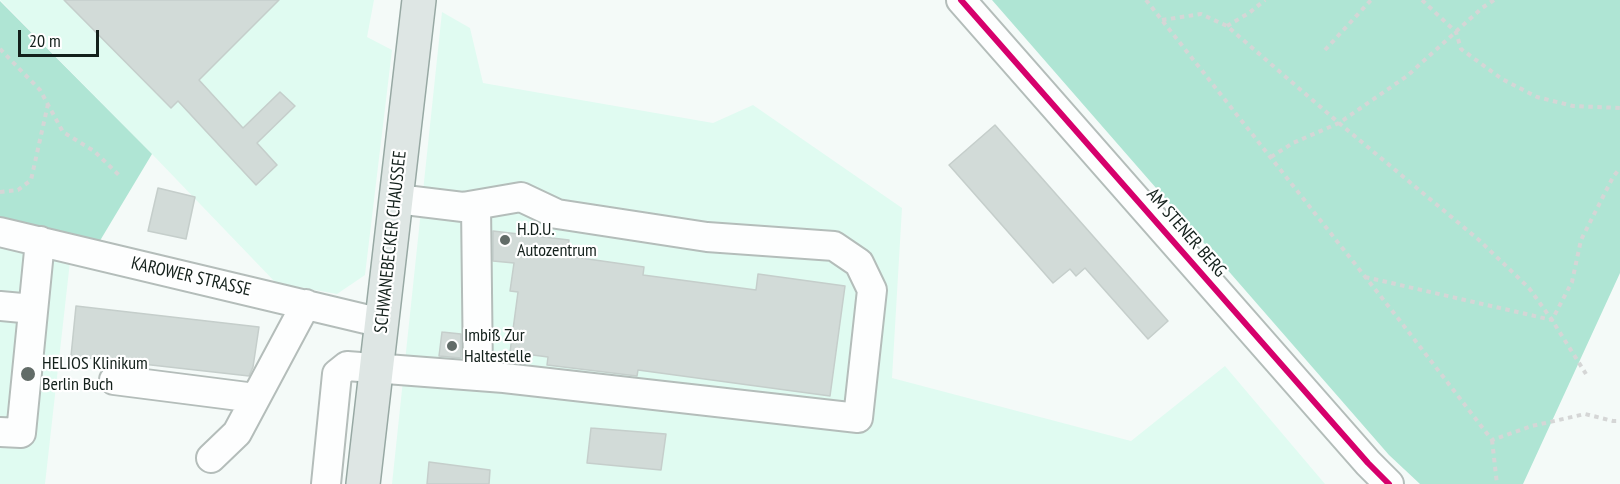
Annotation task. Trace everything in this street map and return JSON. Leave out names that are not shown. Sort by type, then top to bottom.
[{"type":"main road","name":"SCHWANEBECKER CHAUSSEE","points":[[363,484],[419,0]]},
{"type":"street","name":"AM STENER BERG","points":[[961,0],[1368,463],[1389,484]]},
{"type":"street","points":[[326,484],[337,374],[347,366],[478,375],[858,418],[872,290],[859,262],[834,246],[707,237],[557,214],[521,197],[463,207],[397,199]]},
{"type":"street","points":[[476,206],[478,375]]},
{"type":"street","name":"KAROWER STRASSE","points":[[0,232],[382,322]]},
{"type":"street","points":[[0,432],[21,433],[40,241]]},
{"type":"street","points":[[211,458],[237,433],[306,304]]},
{"type":"street","points":[[0,306],[33,309]]},
{"type":"street","points":[[114,380],[255,398]]},
{"type":"path","points":[[1146,0],[1492,440],[1497,484]]},
{"type":"path","points":[[1227,26],[1265,0]]},
{"type":"path","points":[[1325,50],[1371,0]]},
{"type":"path","points":[[1422,0],[1456,32],[1461,49],[1502,79],[1537,97],[1573,106],[1620,108]]},
{"type":"path","points":[[1271,157],[1293,143],[1339,123],[1407,76],[1482,8],[1494,0]]},
{"type":"path","points":[[1162,20],[1201,14],[1227,26],[1479,240],[1529,288],[1586,374]]},
{"type":"path","points":[[0,49],[40,90],[63,132],[94,151],[121,177]]},
{"type":"path","points":[[0,192],[18,190],[31,180],[48,104]]},
{"type":"path","points":[[1552,320],[1572,282],[1581,240],[1620,168]]},
{"type":"path","points":[[1365,277],[1552,320]]},
{"type":"path","points":[[1492,440],[1532,426],[1585,414],[1620,421]]},
{"type":"shaded area","points":[[0,0],[374,0],[367,37],[392,50],[365,275],[337,294],[276,283]]},
{"type":"shaded area","points":[[442,12],[470,28],[483,83],[713,123],[753,105],[902,208],[892,378],[1131,441],[1225,366],[1325,484],[392,484]]},
{"type":"shaded area","name":"HELIOS Klinikum Berlin Buch","points":[[0,199],[75,217],[45,484],[0,484]]},
{"type":"green space","points":[[992,0],[1620,0],[1620,273],[1523,484],[1420,484],[1389,455]]},
{"type":"green space","points":[[0,1],[152,154],[98,244],[0,221]]},
{"type":"building","points":[[64,0],[279,0],[199,80],[243,128],[280,92],[295,106],[257,143],[277,165],[256,185],[178,101],[171,108]]},
{"type":"building","points":[[995,125],[1168,321],[1148,339],[1085,268],[1076,276],[1070,269],[1053,283],[949,165]]},
{"type":"building","points":[[158,188],[195,197],[186,239],[148,231]]},
{"type":"building","points":[[493,231],[569,240],[567,256],[644,267],[643,275],[756,290],[758,274],[845,286],[830,396],[638,370],[637,376],[547,365],[548,357],[510,352],[518,292],[510,291],[514,263],[493,261]]},
{"type":"building","points":[[76,306],[259,327],[253,367],[249,376],[71,356]]},
{"type":"building","name":"Imbiß Zur Haltestelle","points":[[442,332],[461,334],[461,358],[439,356]]},
{"type":"building","points":[[591,428],[666,434],[661,470],[587,463]]},
{"type":"building","points":[[429,462],[490,470],[489,484],[427,484]]},
{"type":"cycle path","points":[[961,0],[1368,463],[1389,484]]},
{"type":"place","name":"H.D.U. Autozentrum","points":[[505,240]]},
{"type":"place","name":"Imbiß Zur Haltestelle","points":[[452,346]]},
{"type":"place","name":"HELIOS Klinikum Berlin Buch","points":[[28,374]]}]
